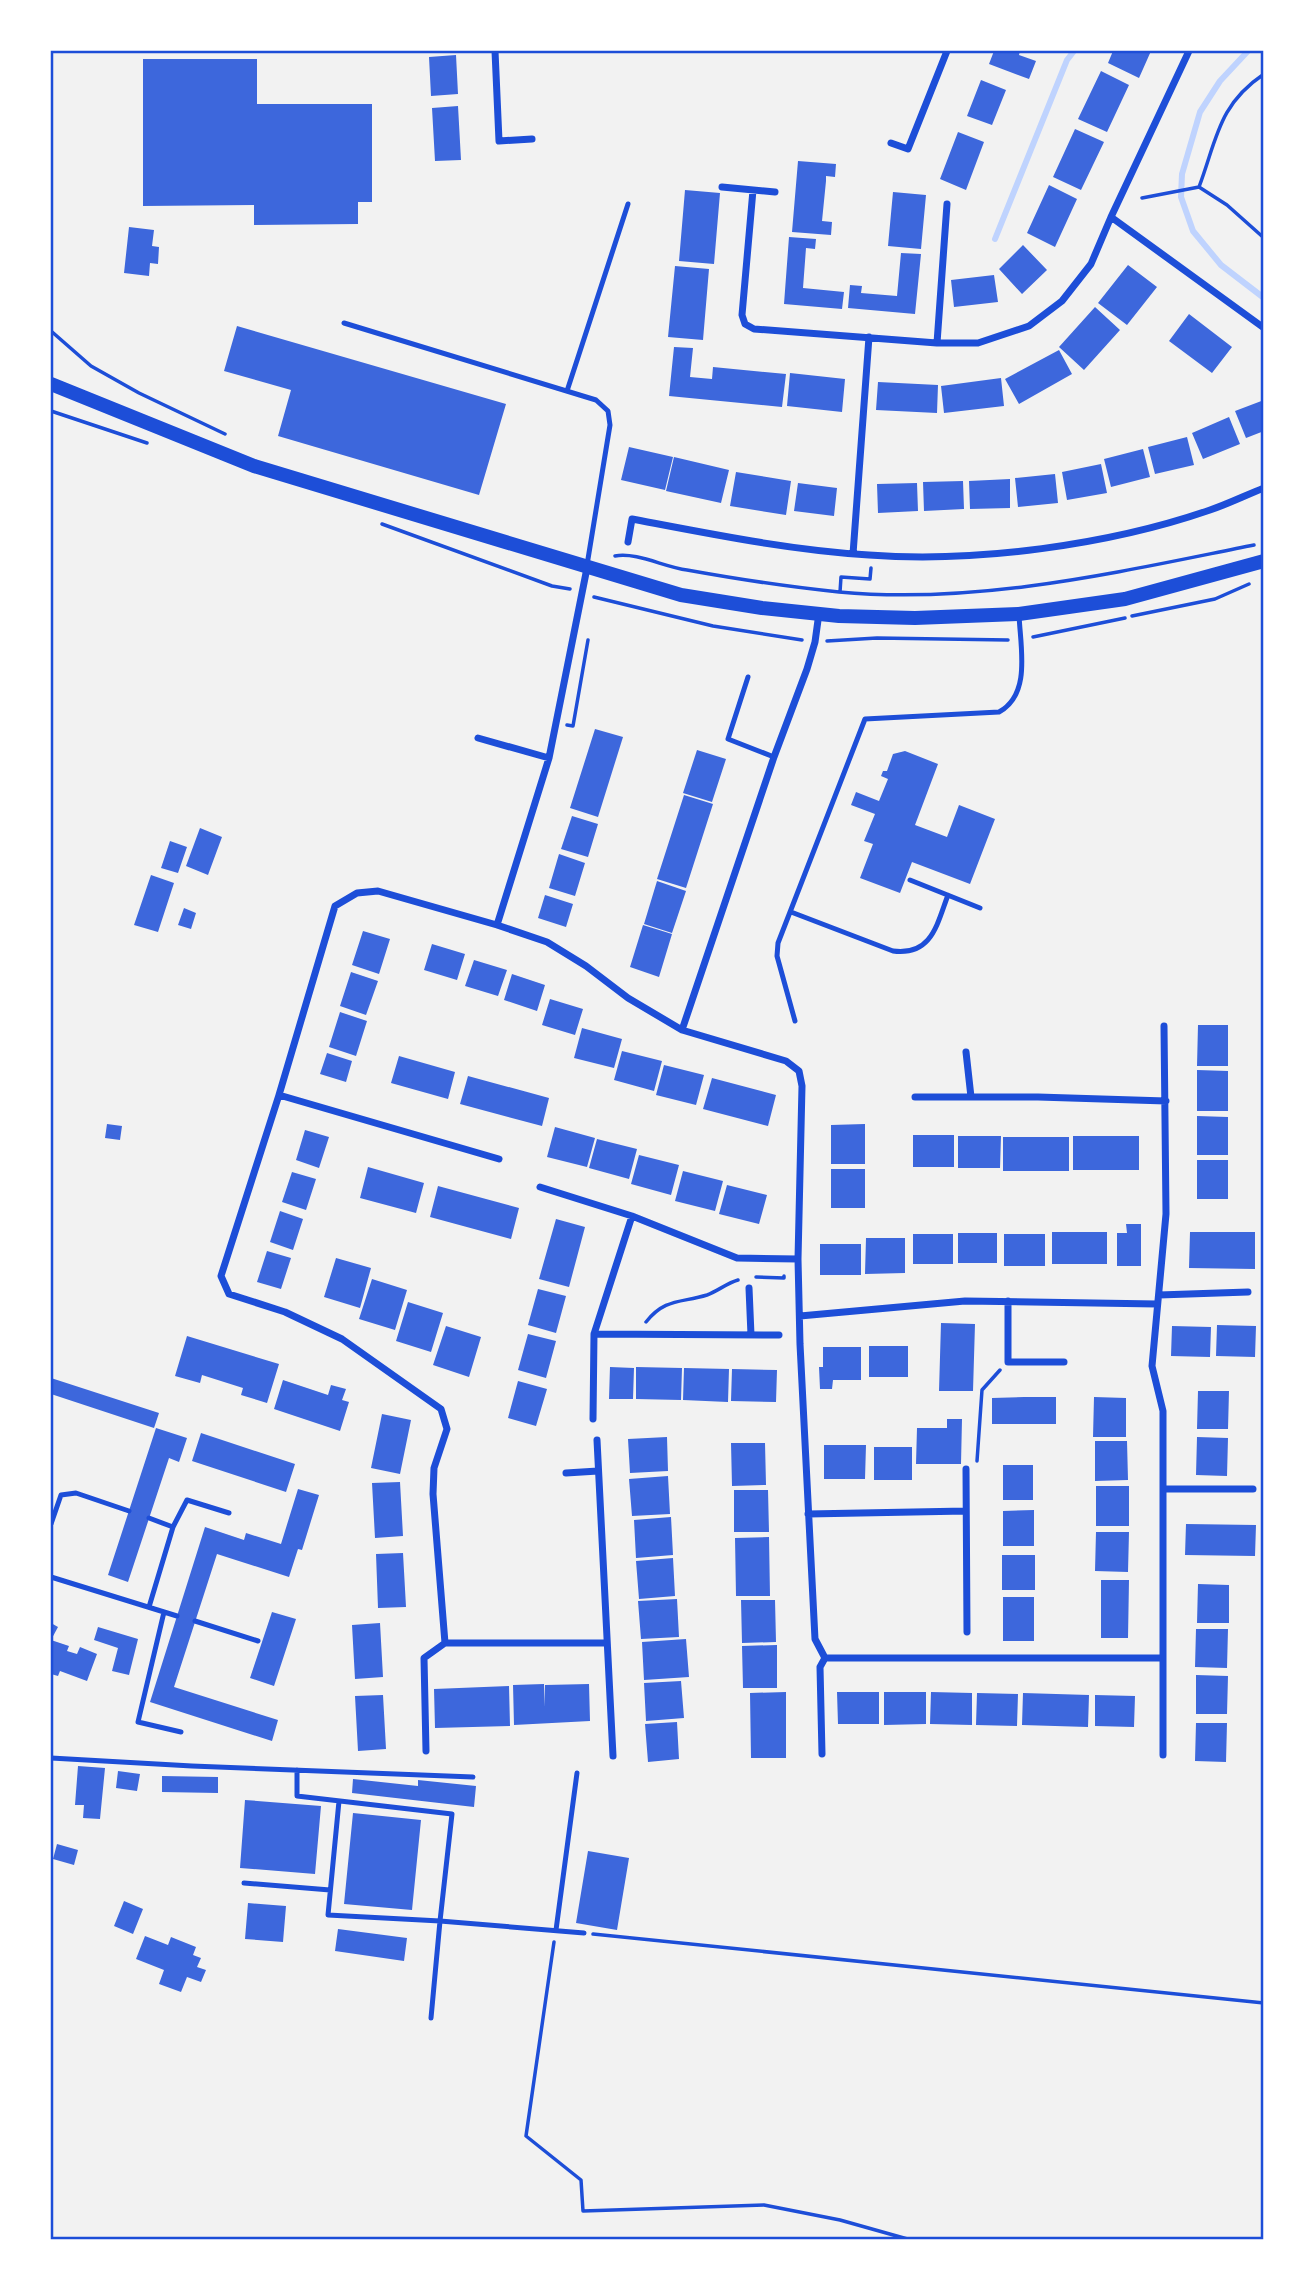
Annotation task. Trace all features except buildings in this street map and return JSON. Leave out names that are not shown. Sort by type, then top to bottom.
[{"type":"main road","points":[[51,384],[254,466],[681,595],[762,608],[839,616],[915,618],[1019,614],[1125,599],[1264,561]]},
{"type":"street","points":[[495,51],[499,141],[532,139]]},
{"type":"street","points":[[891,143],[908,149],[947,51]]},
{"type":"street","points":[[753,190],[742,315],[745,324],[754,329],[937,343],[978,343],[1029,326],[1062,301],[1091,264],[1189,51]]},
{"type":"street","points":[[722,187],[775,192]]},
{"type":"street","points":[[937,343],[947,204]]},
{"type":"street","points":[[1111,217],[1264,328]]},
{"type":"street","points":[[853,554],[869,337]]},
{"type":"street","points":[[628,542],[632,519],[745,541],[853,554],[936,556],[1015,552],[1129,533],[1210,510],[1264,488]]},
{"type":"street","points":[[497,925],[549,758],[558,723],[581,591],[592,570]]},
{"type":"street","points":[[682,1030],[774,757],[807,669],[815,642],[819,613]]},
{"type":"street","points":[[478,738],[549,758]]},
{"type":"street","points":[[445,1643],[433,1494],[434,1468],[447,1429],[441,1409],[342,1339],[285,1312],[229,1294],[221,1276],[279,1095],[335,906],[357,893],[378,891],[547,942],[586,966],[628,998],[682,1030],[786,1061],[799,1071],[802,1086],[798,1259],[808,1514],[815,1639],[825,1658]]},
{"type":"street","points":[[1163,1755],[1163,1411],[1152,1366],[1166,1214],[1164,1026]]},
{"type":"street","points":[[966,1052],[971,1097]]},
{"type":"street","points":[[279,1095],[499,1159]]},
{"type":"street","points":[[915,1097],[1166,1101]]},
{"type":"street","points":[[540,1187],[632,1216],[737,1258],[798,1259]]},
{"type":"street","points":[[593,1419],[594,1334],[632,1216]]},
{"type":"street","points":[[749,1289],[751,1335]]},
{"type":"street","points":[[800,1316],[965,1301],[1158,1299],[1248,1292]]},
{"type":"street","points":[[1008,1301],[1008,1362],[1063,1362]]},
{"type":"street","points":[[594,1334],[779,1335]]},
{"type":"street","points":[[597,1440],[613,1756]]},
{"type":"street","points":[[965,1469],[967,1632]]},
{"type":"street","points":[[566,1473],[598,1471]]},
{"type":"street","points":[[1164,1489],[1253,1489]]},
{"type":"street","points":[[808,1514],[966,1511]]},
{"type":"street","points":[[426,1751],[424,1658],[445,1643],[607,1643]]},
{"type":"street","points":[[825,1658],[1163,1658]]},
{"type":"street","points":[[822,1754],[820,1667],[825,1658]]},
{"type":"lane","points":[[567,391],[628,204]]},
{"type":"lane","points":[[344,323],[596,400],[608,411],[610,425],[592,570]]},
{"type":"lane","points":[[795,1021],[777,956],[778,943],[865,719],[999,712],[1010,706],[1020,686],[1019,614]]},
{"type":"lane","points":[[748,677],[728,739],[774,757]]},
{"type":"lane","points":[[911,880],[980,908]]},
{"type":"lane","points":[[791,912],[893,951],[906,953],[923,945],[933,935],[948,895]]},
{"type":"lane","points":[[51,1524],[61,1495],[76,1493],[129,1511]]},
{"type":"lane","points":[[149,1607],[173,1527],[187,1500],[229,1513]]},
{"type":"lane","points":[[149,1518],[173,1527]]},
{"type":"lane","points":[[51,1577],[177,1616]]},
{"type":"lane","points":[[164,1612],[138,1722],[181,1732]]},
{"type":"lane","points":[[195,1622],[258,1641]]},
{"type":"lane","points":[[51,1758],[472,1777]]},
{"type":"lane","points":[[297,1770],[297,1796],[453,1814],[431,2018]]},
{"type":"lane","points":[[556,1930],[577,1773]]},
{"type":"lane","points":[[339,1801],[327,1915],[584,1933]]},
{"type":"lane","points":[[244,1883],[330,1890]]},
{"type":"path","points":[[1199,187],[1218,127],[1247,87],[1264,74]]},
{"type":"path","points":[[1142,198],[1199,187],[1227,205],[1264,238]]},
{"type":"path","points":[[51,331],[91,366],[139,393],[230,437]]},
{"type":"path","points":[[592,570],[609,558],[627,555],[684,570],[840,592],[936,594],[1068,582],[1264,542]]},
{"type":"path","points":[[839,616],[841,577],[870,579],[872,555]]},
{"type":"path","points":[[558,723],[573,726],[589,636]]},
{"type":"path","points":[[752,1277],[785,1278],[784,1259]]},
{"type":"path","points":[[635,1334],[655,1311],[674,1301],[707,1295],[728,1283],[744,1279]]},
{"type":"path","points":[[965,1469],[977,1469],[982,1390],[1008,1362]]},
{"type":"path","points":[[556,1930],[526,2136],[581,2180],[583,2211],[764,2205],[841,2220],[911,2240]]},
{"type":"path","points":[[584,1933],[1264,2003]]},
{"type":"waterway","points":[[995,239],[1067,60],[1074,51]]},
{"type":"waterway","points":[[1248,51],[1220,81],[1200,112],[1182,174],[1181,197],[1193,231],[1221,265],[1264,298]]}]
